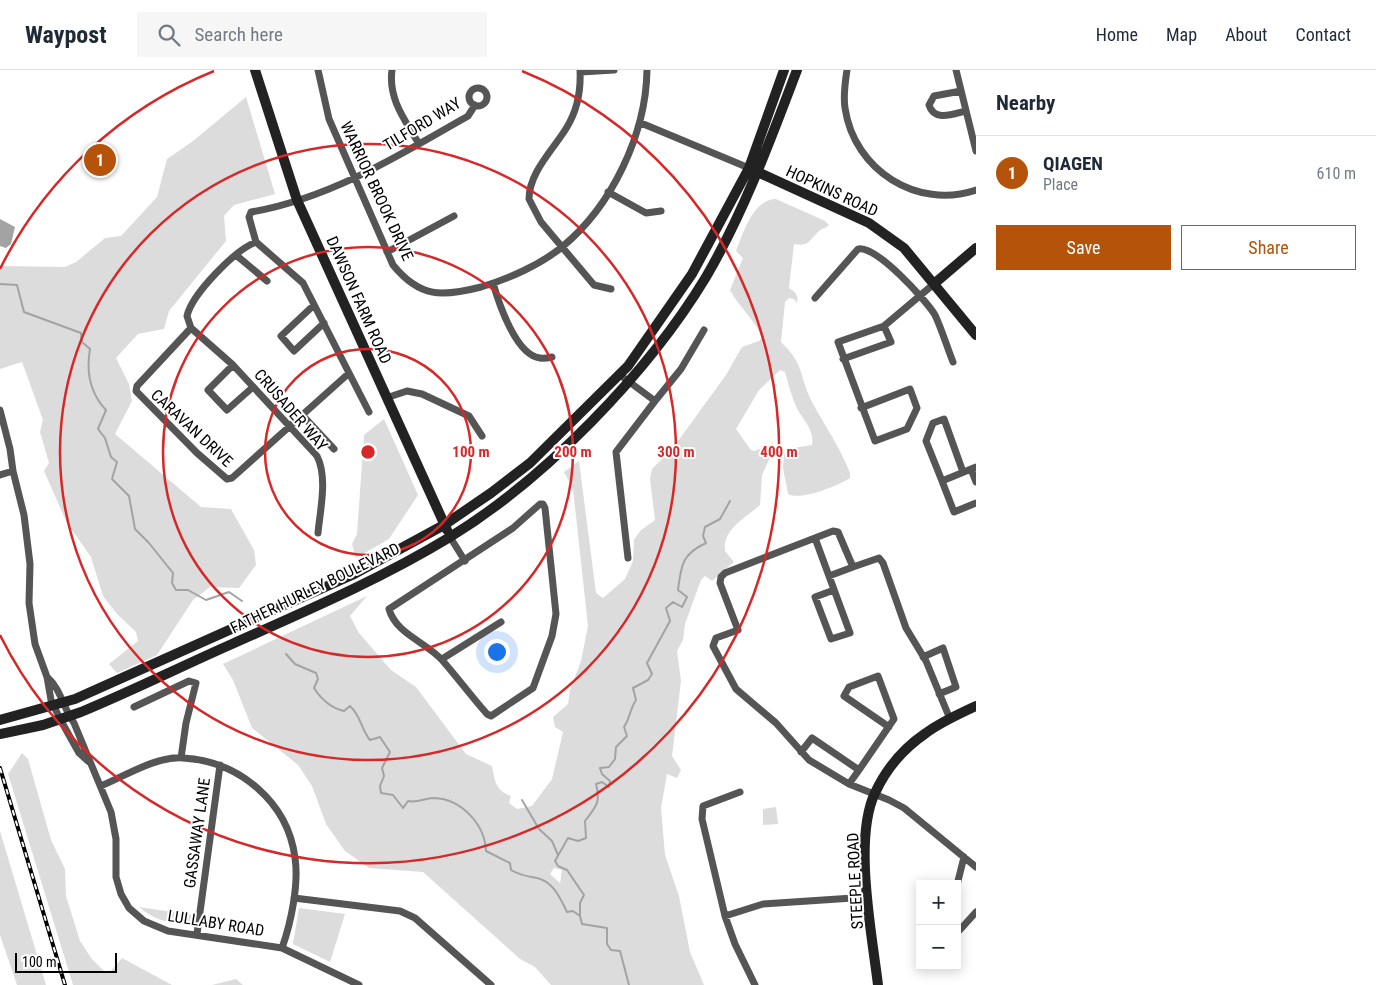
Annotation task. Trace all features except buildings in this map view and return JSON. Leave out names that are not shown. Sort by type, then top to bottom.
[{"type":"main road","name":"DAWSON FARM ROAD","points":[[255,70],[297,200],[450,537]]},
{"type":"main road","name":"FATHER HURLEY BOULEVARD","points":[[3,719],[58,705],[352,575],[444,525],[491,494],[530,463],[620,375],[640,350],[692,274],[753,170],[784,70]]},
{"type":"main road","name":"FATHER HURLEY BOULEVARD","points":[[5,733],[64,718],[360,587],[450,537],[502,501],[529,479],[630,382],[686,308],[724,245],[753,170],[797,70]]},
{"type":"main road","name":"HOPKINS ROAD","points":[[753,170],[869,223],[904,248],[935,283],[976,335]]},
{"type":"main road","points":[[935,283],[976,248]]},
{"type":"main road","name":"STEEPLE ROAD","points":[[878,985],[868,897],[865,837],[874,794],[886,773],[901,753],[925,733],[976,706]]},
{"type":"street","name":"WARRIOR BROOK DRIVE","points":[[318,70],[329,119],[393,265],[403,278],[429,292],[454,294],[493,283],[532,266],[561,248],[584,226],[608,192],[629,156],[641,123],[646,96],[647,70]]},
{"type":"street","points":[[392,70],[390,85],[394,100],[419,144]]},
{"type":"street","points":[[611,289],[594,285],[561,248],[535,214],[529,199],[529,192],[534,178],[574,114],[580,92],[581,71],[614,70]]},
{"type":"street","points":[[847,70],[844,88],[848,122],[870,161],[886,177],[908,190],[927,195],[957,195],[976,190]]},
{"type":"street","points":[[956,70],[976,151]]},
{"type":"street","points":[[961,91],[934,96],[929,105],[931,111],[936,115],[966,111]]},
{"type":"street","name":"TILFORD WAY","points":[[297,200],[354,178],[419,144],[468,116],[475,105]]},
{"type":"street","name":"HOPKINS ROAD","points":[[641,123],[753,170]]},
{"type":"street","points":[[608,192],[646,213],[661,211]]},
{"type":"street","points":[[297,200],[251,212],[249,217],[256,242],[299,277],[369,412]]},
{"type":"street","points":[[387,252],[454,216]]},
{"type":"street","points":[[191,328],[187,320],[188,309],[223,267],[236,255],[256,242]]},
{"type":"street","points":[[815,298],[858,249],[871,250],[919,296],[934,315],[953,362]]},
{"type":"street","points":[[236,255],[267,281]]},
{"type":"street","points":[[493,283],[506,321],[522,346],[534,356],[540,358],[552,357]]},
{"type":"street","points":[[861,408],[910,389],[917,408],[907,429],[875,441],[861,408],[838,342],[884,326],[935,283]]},
{"type":"street","points":[[314,305],[280,336],[294,351],[324,323]]},
{"type":"street","points":[[844,359],[891,342],[884,326]]},
{"type":"street","name":"CRUSADER WAY","points":[[191,328],[233,365],[316,456],[322,470],[318,533]]},
{"type":"street","name":"CARAVAN DRIVE","points":[[191,328],[137,386],[136,391],[138,396],[227,479],[232,478],[348,374]]},
{"type":"street","points":[[628,558],[616,452],[682,369],[704,330]]},
{"type":"street","points":[[233,365],[208,390],[227,410],[253,387]]},
{"type":"street","points":[[620,375],[655,401]]},
{"type":"street","points":[[386,398],[407,391],[422,394],[469,416],[482,436]]},
{"type":"street","points":[[0,410],[24,515],[30,564],[30,624],[47,677],[55,684],[58,705],[64,718]]},
{"type":"street","points":[[303,416],[334,449]]},
{"type":"street","points":[[976,482],[944,419],[933,423],[926,441],[954,512],[976,503]]},
{"type":"street","points":[[942,480],[970,469]]},
{"type":"street","points":[[0,474],[13,471]]},
{"type":"street","points":[[540,504],[543,504],[556,614],[552,636],[533,688],[491,716],[462,686],[442,659],[402,629],[390,609],[465,561],[512,528],[540,504]]},
{"type":"street","points":[[853,567],[838,532],[833,531],[725,573],[721,577],[720,583],[738,630],[716,638],[712,646],[736,689],[776,723],[801,752],[816,765],[849,784],[904,808],[976,867]]},
{"type":"street","points":[[450,537],[465,561]]},
{"type":"street","points":[[815,538],[850,633],[831,639],[815,597],[834,590]]},
{"type":"street","points":[[829,576],[874,558],[879,558],[883,563],[906,628],[923,657],[950,719]]},
{"type":"street","points":[[442,659],[501,622]]},
{"type":"street","points":[[923,657],[943,648],[956,687],[939,694]]},
{"type":"street","points":[[849,784],[889,727],[894,719],[878,676],[849,687],[844,696],[889,727]]},
{"type":"street","points":[[134,707],[189,681],[196,683],[186,723],[182,758]]},
{"type":"street","name":"LULLABY ROAD","points":[[64,718],[79,753],[89,763]]},
{"type":"street","name":"LULLABY ROAD","points":[[64,718],[86,749],[89,763],[101,786],[111,812],[116,839],[116,877],[120,894],[129,908],[155,927],[168,931],[282,948],[359,985]]},
{"type":"street","points":[[801,752],[812,738],[859,770]]},
{"type":"street","points":[[101,786],[158,762],[182,758],[220,765],[241,775],[259,789],[275,807],[284,823],[296,859],[294,898],[288,932],[282,948]]},
{"type":"street","name":"GASSAWAY LANE","points":[[197,934],[220,765]]},
{"type":"street","points":[[740,792],[707,802],[702,806],[701,812],[708,850],[725,916],[735,944],[755,985]]},
{"type":"street","points":[[958,880],[964,857]]},
{"type":"street","points":[[725,916],[763,904],[868,897]]},
{"type":"street","points":[[294,898],[400,912],[416,918],[491,985]]},
{"type":"street","points":[[961,929],[976,912]]},
{"type":"shaded area","points":[[246,97],[275,194],[234,205],[224,216],[226,241],[169,311],[164,329],[138,334],[116,358],[129,384],[132,401],[115,434],[201,507],[231,509],[254,550],[256,565],[239,588],[210,587],[193,600],[157,655],[117,673],[109,664],[138,641],[136,632],[117,614],[103,596],[91,557],[67,523],[44,471],[49,463],[40,432],[43,420],[22,362],[0,369],[0,266],[65,267],[76,262],[105,238],[121,236],[157,197],[167,159],[193,141]]},
{"type":"shaded area","points":[[776,199],[825,221],[829,225],[819,231],[805,244],[794,244],[789,288],[796,294],[797,303],[794,299],[789,298],[785,302],[781,342],[798,364],[812,402],[842,454],[850,473],[850,478],[837,485],[810,494],[794,496],[788,494],[783,468],[784,453],[793,448],[812,445],[812,439],[810,429],[794,402],[785,372],[780,370],[759,390],[736,429],[751,450],[755,451],[773,443],[772,453],[762,475],[760,505],[736,525],[727,536],[725,551],[734,562],[712,581],[705,576],[701,580],[685,624],[683,640],[677,651],[681,681],[672,756],[681,770],[677,778],[667,774],[661,808],[665,855],[679,896],[690,952],[704,985],[551,985],[535,967],[520,959],[423,872],[369,868],[345,851],[326,824],[312,786],[298,765],[252,728],[233,680],[223,664],[367,596],[350,616],[359,633],[391,670],[416,687],[466,754],[492,766],[495,781],[499,788],[511,796],[509,803],[517,809],[532,806],[552,779],[563,732],[555,727],[553,717],[568,704],[570,690],[581,661],[588,626],[573,489],[564,472],[579,461],[596,593],[603,598],[625,579],[633,561],[634,540],[640,531],[655,520],[650,479],[652,469],[673,448],[726,375],[742,347],[759,341],[762,337],[730,290],[743,258],[736,251],[742,236],[755,211],[768,201]],"holes":[[[554,868],[562,870],[560,883],[550,874]]]},
{"type":"shaded area","points":[[0,219],[15,227],[11,244],[6,248],[0,246]]},
{"type":"shaded area","points":[[384,419],[418,495],[389,539],[356,558],[352,544],[357,534],[364,435]]},
{"type":"shaded area","points":[[22,753],[28,759],[51,840],[65,869],[66,896],[80,941],[92,959],[105,972],[110,972],[122,958],[172,985],[73,985],[8,774]]},
{"type":"shaded area","points":[[776,807],[778,824],[763,825],[763,809]]},
{"type":"shaded area","points":[[0,831],[46,985],[17,985],[0,935]]},
{"type":"shaded area","points":[[139,907],[192,915],[188,925],[181,924],[156,918]]},
{"type":"shaded area","points":[[299,908],[345,914],[330,962],[293,944]]},
{"type":"shaded area","points":[[236,979],[243,985],[212,985]]},
{"type":"waterway","points":[[0,284],[17,285],[24,312],[81,333],[82,342],[90,349],[90,382],[96,397],[106,410],[98,429],[105,438],[111,457],[117,462],[112,479],[129,496],[135,529],[173,573],[172,583],[176,590],[188,590],[206,600],[229,592],[242,601]]},
{"type":"waterway","points":[[580,916],[580,903],[584,895],[567,870],[558,866],[555,861],[568,838],[578,841],[586,838],[585,821],[595,808],[598,800],[596,784],[602,782],[609,787],[610,781],[602,774],[600,768],[609,767],[615,759],[616,747],[627,736],[624,727],[636,700],[633,688],[648,680],[652,674],[647,663],[670,621],[666,608],[673,602],[682,607],[687,597],[678,590],[684,561],[692,551],[706,543],[703,536],[705,527],[720,519],[730,501]]},
{"type":"waterway","points":[[286,654],[295,664],[316,673],[318,679],[314,688],[323,699],[335,708],[344,711],[350,706],[370,740],[380,737],[390,752],[382,768],[384,776],[380,786],[381,793],[393,795],[403,808],[408,801],[434,798],[444,799],[462,808],[476,823],[485,841],[486,851],[510,863],[511,870],[548,883],[556,891],[567,912],[573,911],[580,916],[582,924],[607,928],[607,944],[611,950],[620,951],[629,985]]},
{"type":"waterway","points":[[522,800],[539,829],[552,841],[558,855]]},
{"type":"railway","points":[[0,768],[65,985]]},
{"type":"place","name":"QIAGEN","points":[[100,160]]}]
